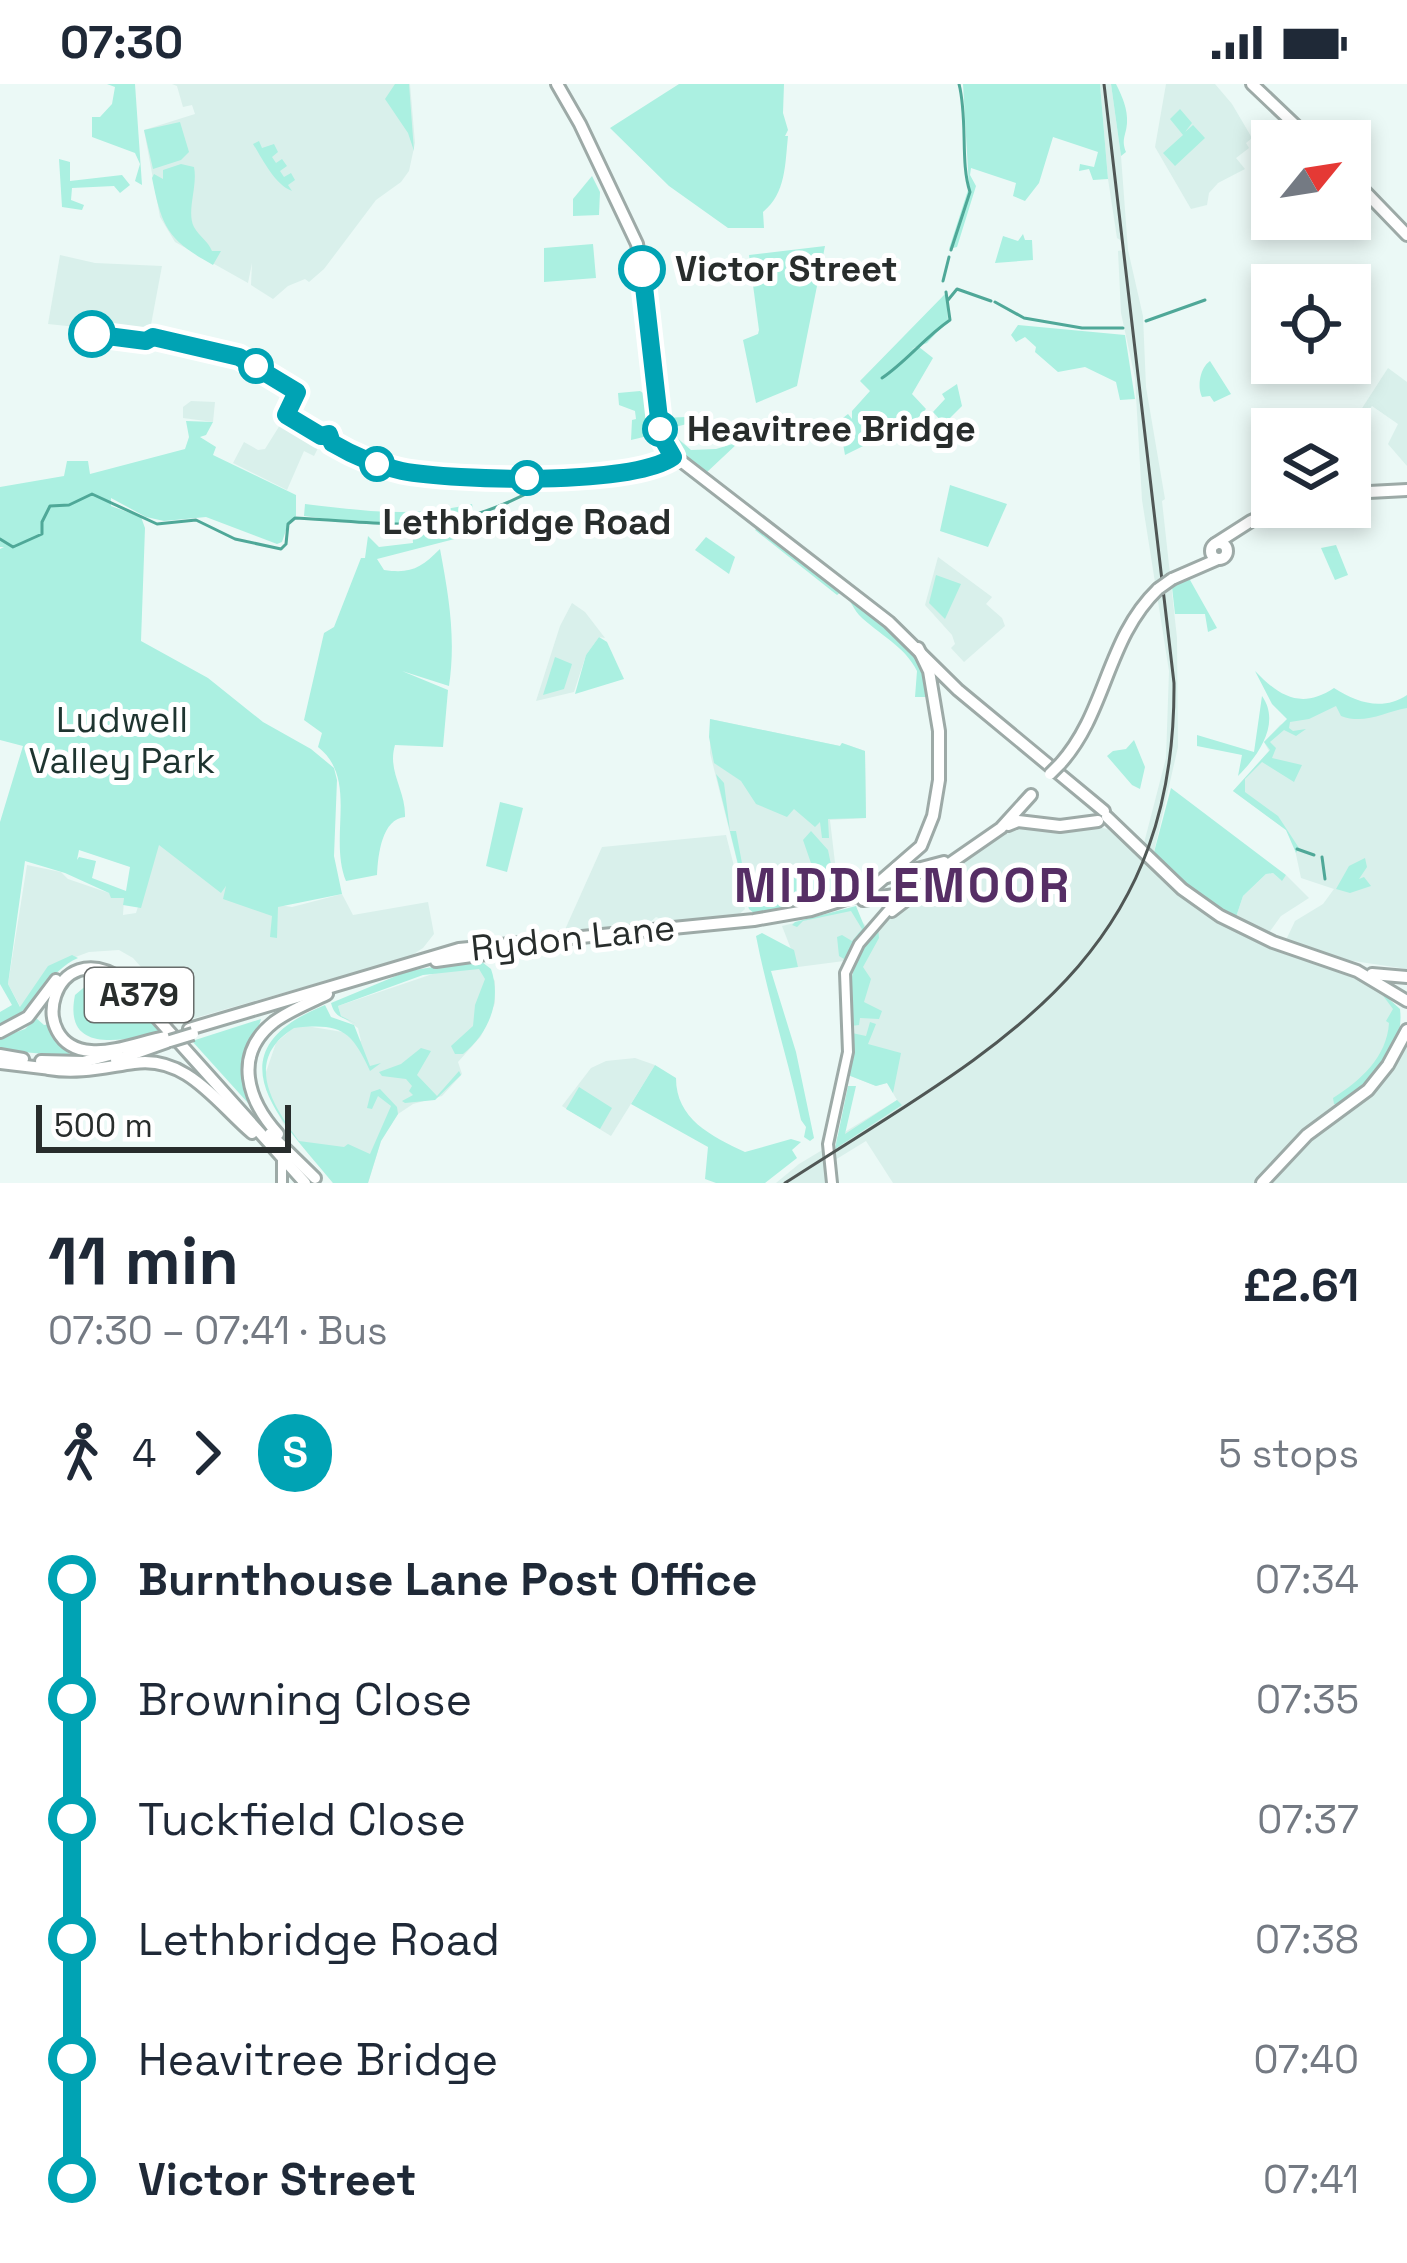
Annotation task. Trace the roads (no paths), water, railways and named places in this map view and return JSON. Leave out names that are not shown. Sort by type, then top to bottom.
[{"type":"main road","points":[[557,84],[637,244],[650,314],[662,439],[673,457],[889,622],[918,649],[937,676],[1088,799],[1098,817],[1205,906],[1274,942],[1357,971],[1406,976],[1400,985],[1405,1034],[1383,1072],[1368,1090],[1307,1135],[1262,1183]]},
{"type":"main road","points":[[1252,84],[1290,120]]},
{"type":"main road","points":[[1371,198],[1407,235]]},
{"type":"main road","points":[[1371,492],[1407,490]]},
{"type":"main road","points":[[919,891],[936,873],[1001,828],[1060,764],[1088,727],[1123,634],[1158,590],[1251,527]]},
{"type":"main road","points":[[884,879],[915,852],[932,824],[939,780],[937,676]]},
{"type":"main road","points":[[1023,807],[1036,822]]},
{"type":"main road","points":[[884,879],[948,860],[1023,807]]},
{"type":"main road","points":[[1001,828],[1018,821],[1060,826],[1098,817]]},
{"type":"main road","points":[[915,852],[919,891]]},
{"type":"main road","points":[[884,879],[890,897]]},
{"type":"main road","name":"Rydon Lane","points":[[0,1059],[83,1061],[459,949],[754,920],[843,901],[868,892],[884,879]]},
{"type":"main road","name":"Rydon Lane","points":[[262,1010],[422,963],[558,943],[748,926],[919,891]]},
{"type":"main road","name":"A379","points":[[0,1032],[28,1017],[63,973],[86,962],[109,964],[134,980],[253,1116],[301,1179]]},
{"type":"main road","name":"A379","points":[[168,1039],[104,1050],[76,1047],[61,1036],[54,1022],[56,992],[72,973],[89,968],[104,969],[123,980],[301,1179]]},
{"type":"main road","points":[[1357,971],[1403,1001]]},
{"type":"main road","points":[[301,1179],[254,1103],[250,1062],[265,1031],[327,994]]},
{"type":"main road","points":[[262,1010],[265,1031]]},
{"type":"main road","name":"Rydon Lane","points":[[0,1059],[49,1069],[102,1063],[168,1039]]},
{"type":"main road","name":"A379","points":[[49,1069],[82,1071],[146,1061],[172,1066],[192,1077],[280,1156]]},
{"type":"street","points":[[872,928],[919,891]]},
{"type":"street","points":[[832,1183],[828,1144],[848,1052],[845,973],[852,954],[891,907],[890,897]]},
{"type":"waterway","points":[[951,250],[970,192],[959,84]]},
{"type":"waterway","points":[[943,281],[949,257]]},
{"type":"waterway","points":[[948,300],[957,289],[991,301]]},
{"type":"waterway","points":[[882,378],[950,320],[946,292]]},
{"type":"waterway","points":[[1146,321],[1205,300]]},
{"type":"waterway","points":[[995,302],[1024,318],[1082,328],[1123,328]]},
{"type":"waterway","points":[[0,539],[13,547],[42,534],[50,506],[69,505],[92,494],[157,524],[196,520],[235,539],[281,549],[288,524],[295,518],[395,524],[452,520],[512,501],[546,483]]},
{"type":"waterway","points":[[1297,849],[1314,855]]},
{"type":"waterway","points":[[1322,857],[1325,879]]},
{"type":"railway","points":[[785,1183],[933,1088],[999,1041],[1058,989],[1106,930],[1143,861],[1166,780],[1174,683],[1104,84]]},
{"type":"place","name":"Victor Street","points":[[642,269]]},
{"type":"place","name":"Heavitree Bridge","points":[[660,429]]},
{"type":"place","name":"Lethbridge Road","points":[[527,478]]},
{"type":"district","name":"MIDDLEMOOR","points":[[903,885]]},
{"type":"park label","name":"Ludwell Valley Park","points":[[122,740]]}]
